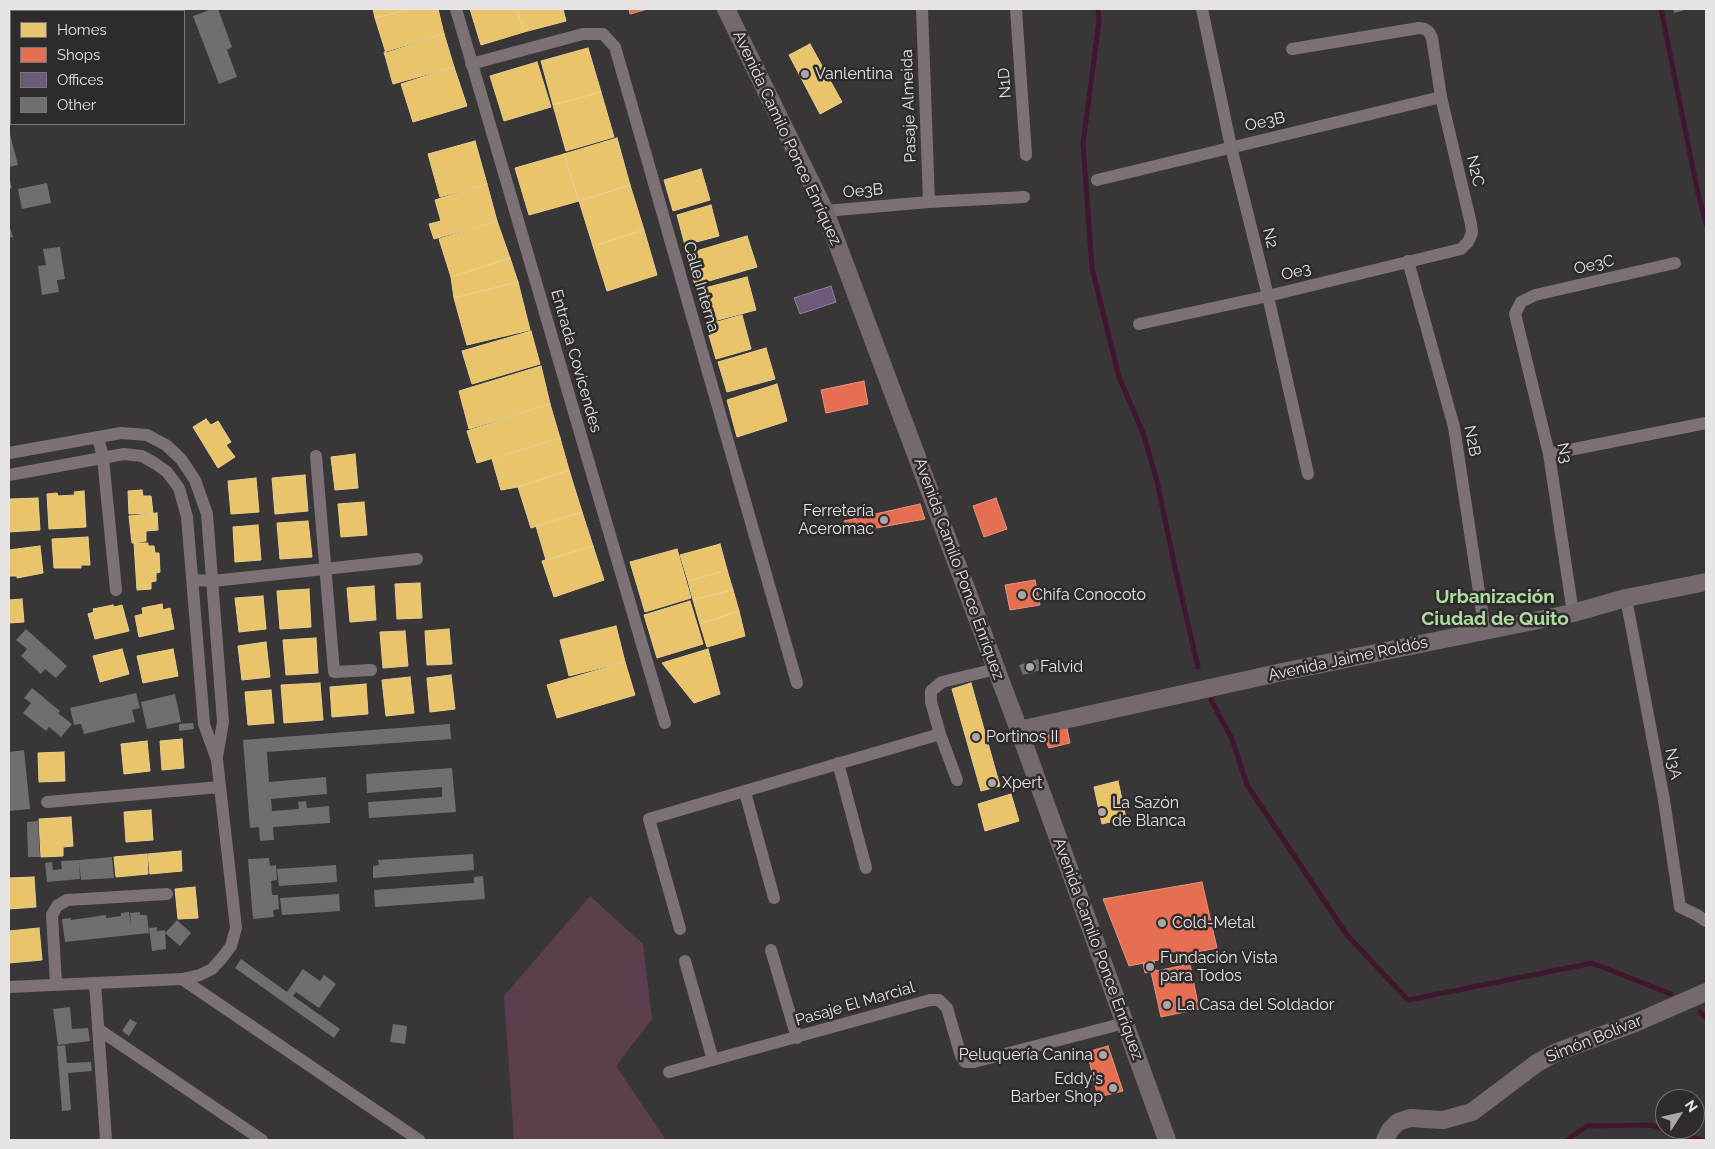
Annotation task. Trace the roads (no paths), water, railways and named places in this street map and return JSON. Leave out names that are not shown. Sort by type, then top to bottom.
[{"type":"main road","name":"Avenida Camilo Ponce Enríquez","points":[[726,9],[825,211],[1019,730],[1167,1140]]},
{"type":"main road","name":"Avenida Jaime Roldós","points":[[1019,730],[1287,671],[1573,613],[1626,598],[1706,582]]},
{"type":"main road","name":"Simón Bolívar","points":[[1385,1140],[1390,1130],[1398,1122],[1405,1119],[1444,1120],[1472,1112],[1537,1063],[1557,1052],[1635,1023],[1706,992]]},
{"type":"street","name":"Entrada Covicendes","points":[[456,9],[665,723]]},
{"type":"street","name":"Pasaje Almeida","points":[[922,9],[929,202]]},
{"type":"street","name":"N1D","points":[[1016,9],[1026,155]]},
{"type":"street","name":"N2","points":[[1202,9],[1231,147],[1268,296],[1308,474]]},
{"type":"street","name":"N2C","points":[[1292,50],[1419,28],[1425,29],[1432,38],[1441,98],[1472,228],[1468,242],[1461,249]]},
{"type":"street","name":"Calle Interna","points":[[471,64],[583,34],[603,34],[615,47],[797,683]]},
{"type":"street","name":"Oe3B","points":[[1097,180],[1441,98]]},
{"type":"street","name":"Oe3B","points":[[825,211],[929,202],[1024,197]]},
{"type":"street","name":"Oe3","points":[[1139,324],[1268,296],[1461,249]]},
{"type":"street","name":"N2B","points":[[1408,261],[1454,427],[1485,631]]},
{"type":"street","name":"Oe3C","points":[[1521,302],[1535,295],[1675,263]]},
{"type":"street","name":"N3","points":[[1521,302],[1515,314],[1549,454],[1573,613]]},
{"type":"street","points":[[1549,454],[1706,423]]},
{"type":"street","points":[[9,452],[120,433],[147,435],[166,445],[181,459],[195,480],[207,514],[223,722],[217,760]]},
{"type":"street","points":[[98,437],[103,458],[116,590]]},
{"type":"street","points":[[9,475],[124,454],[142,456],[167,472],[179,488],[187,517],[204,724],[217,760],[236,928],[231,946],[212,969],[200,974],[182,978],[9,987]]},
{"type":"street","points":[[316,456],[334,672],[372,670]]},
{"type":"street","points":[[193,580],[213,581],[417,559]]},
{"type":"street","name":"N3A","points":[[1626,598],[1664,800],[1680,907],[1706,921]]},
{"type":"street","points":[[197,633],[216,633]]},
{"type":"street","points":[[957,780],[940,734],[931,702],[931,691],[942,682],[996,669]]},
{"type":"street","points":[[680,929],[648,819],[940,734]]},
{"type":"street","points":[[838,763],[866,868]]},
{"type":"street","points":[[47,802],[220,787]]},
{"type":"street","points":[[745,792],[774,898]]},
{"type":"street","points":[[56,984],[52,915],[57,906],[67,900],[166,894]]},
{"type":"street","points":[[771,950],[797,1038]]},
{"type":"street","points":[[685,961],[713,1060]]},
{"type":"street","points":[[182,978],[419,1140]]},
{"type":"street","points":[[95,983],[106,1140]]},
{"type":"street","name":"Pasaje El Marcial","points":[[669,1072],[930,1000],[939,1000],[947,1008],[960,1056],[965,1062],[974,1062],[1125,1023]]},
{"type":"street","points":[[98,1029],[262,1140]]},
{"type":"waterway","points":[[1098,9],[1099,21],[1083,144],[1092,268],[1119,377],[1143,433],[1157,481],[1198,667]]},
{"type":"waterway","points":[[1661,9],[1697,189],[1706,224]]},
{"type":"waterway","points":[[1211,700],[1232,739],[1247,785],[1347,935],[1408,1000],[1592,963],[1671,994]]},
{"type":"waterway","points":[[1700,1012],[1706,1018]]},
{"type":"waterway","points":[[1567,1140],[1587,1126],[1655,1126]]},
{"type":"place","name":"Vanlentina","points":[[805,74]]},
{"type":"place","name":"Ferretería Aceromac","points":[[884,520]]},
{"type":"place","name":"Chifa Conocoto","points":[[1022,595]]},
{"type":"place","name":"Falvid","points":[[1030,667]]},
{"type":"place","name":"Portinos II","points":[[976,737]]},
{"type":"place","name":"Xpert","points":[[992,783]]},
{"type":"place","name":"La Sazón de Blanca","points":[[1102,812]]},
{"type":"place","name":"Cold-Metal","points":[[1162,923]]},
{"type":"place","name":"Fundación Vista para Todos","points":[[1150,967]]},
{"type":"place","name":"La Casa del Soldador","points":[[1167,1005]]},
{"type":"place","name":"Peluquería Canina","points":[[1103,1055]]},
{"type":"place","name":"Eddy's Barber Shop","points":[[1113,1088]]},
{"type":"district","name":"Urbanización Ciudad de Quito","points":[[1495,608]]}]
